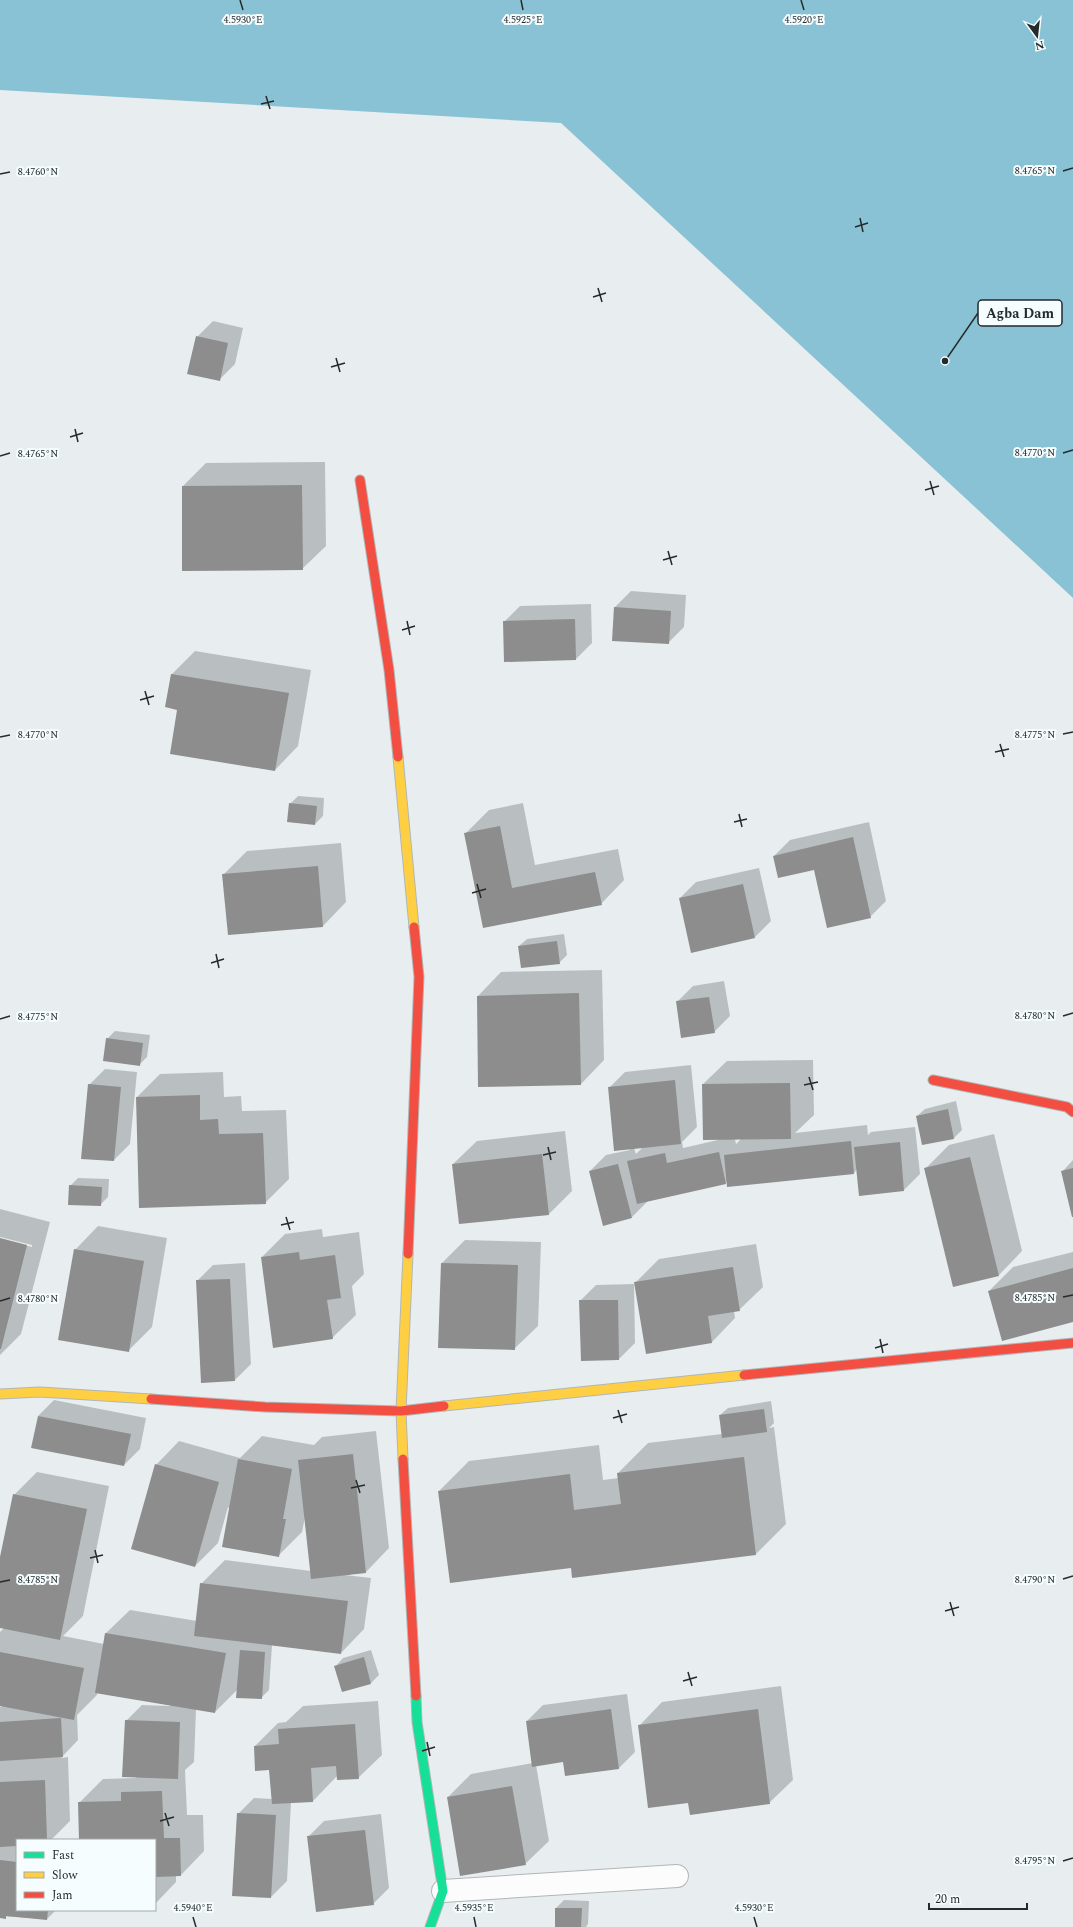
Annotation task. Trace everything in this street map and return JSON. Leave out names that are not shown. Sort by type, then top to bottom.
[{"type":"street","points":[[360,480],[389,670],[419,977],[401,1411],[417,1722],[443,1891],[430,1927]]},
{"type":"street","points":[[933,1080],[1067,1107],[1073,1112]]},
{"type":"street","points":[[0,1394],[40,1392],[265,1407],[401,1411],[719,1377],[1073,1343]]},
{"type":"street","points":[[443,1891],[677,1876]]},
{"type":"water","points":[[0,0],[1073,0],[1073,598],[561,123],[0,90]]},
{"type":"building","points":[[196,336],[228,343],[220,381],[187,374]]},
{"type":"building","points":[[302,485],[303,570],[182,571],[182,486]]},
{"type":"building","points":[[614,607],[671,611],[669,644],[612,641]]},
{"type":"building","points":[[575,619],[576,660],[504,662],[503,621]]},
{"type":"building","points":[[171,674],[289,693],[275,771],[170,754],[177,710],[165,707]]},
{"type":"building","points":[[289,803],[317,806],[315,825],[287,822]]},
{"type":"building","points":[[500,826],[512,888],[595,872],[602,905],[483,928],[464,833]]},
{"type":"building","points":[[853,837],[871,918],[827,928],[814,870],[778,878],[773,856]]},
{"type":"building","points":[[318,866],[323,927],[228,935],[222,874]]},
{"type":"building","points":[[743,884],[755,938],[691,953],[679,898]]},
{"type":"building","points":[[557,941],[560,964],[521,968],[518,946]]},
{"type":"building","points":[[579,993],[581,1085],[478,1087],[477,996]]},
{"type":"building","points":[[709,997],[715,1033],[681,1038],[676,1001]]},
{"type":"building","points":[[106,1038],[143,1043],[140,1066],[103,1061]]},
{"type":"building","points":[[675,1080],[681,1144],[614,1151],[608,1087]]},
{"type":"building","points":[[790,1083],[791,1139],[703,1140],[702,1084]]},
{"type":"building","points":[[88,1084],[121,1087],[114,1161],[81,1159]]},
{"type":"building","points":[[200,1095],[200,1120],[218,1119],[219,1134],[263,1133],[266,1204],[139,1208],[136,1097]]},
{"type":"building","points":[[948,1109],[954,1139],[922,1145],[916,1116]]},
{"type":"building","points":[[851,1141],[854,1174],[727,1187],[724,1155]]},
{"type":"building","points":[[900,1142],[904,1191],[859,1196],[854,1147]]},
{"type":"building","points":[[719,1152],[726,1184],[637,1204],[627,1161],[665,1153],[667,1163]]},
{"type":"building","points":[[542,1154],[549,1215],[459,1224],[452,1164]]},
{"type":"building","points":[[970,1157],[999,1276],[953,1287],[924,1168]]},
{"type":"building","points":[[618,1164],[632,1218],[603,1226],[589,1171]]},
{"type":"building","points":[[1073,1168],[1073,1217],[1072,1217],[1061,1171]]},
{"type":"building","points":[[69,1185],[102,1187],[101,1206],[68,1205]]},
{"type":"building","points":[[0,1238],[27,1245],[1,1349],[0,1349]]},
{"type":"building","points":[[74,1249],[144,1261],[129,1352],[58,1340]]},
{"type":"building","points":[[299,1252],[300,1260],[335,1255],[341,1298],[327,1300],[333,1339],[273,1348],[261,1257]]},
{"type":"building","points":[[441,1263],[518,1265],[515,1350],[438,1348]]},
{"type":"building","points":[[733,1267],[740,1311],[708,1316],[712,1343],[646,1354],[634,1282]]},
{"type":"building","points":[[1073,1268],[1073,1322],[1002,1341],[988,1291]]},
{"type":"building","points":[[230,1279],[235,1381],[201,1383],[196,1280]]},
{"type":"building","points":[[579,1300],[618,1300],[619,1360],[581,1361]]},
{"type":"building","points":[[764,1409],[767,1432],[722,1438],[719,1415]]},
{"type":"building","points":[[38,1416],[131,1434],[124,1466],[31,1448]]},
{"type":"building","points":[[353,1454],[366,1573],[311,1579],[298,1460]]},
{"type":"building","points":[[744,1457],[756,1555],[572,1578],[571,1568],[450,1583],[438,1491],[570,1474],[574,1510],[621,1504],[617,1473]]},
{"type":"building","points":[[238,1459],[292,1469],[283,1519],[286,1519],[279,1557],[222,1547]]},
{"type":"building","points":[[155,1464],[219,1482],[195,1567],[131,1549]]},
{"type":"building","points":[[13,1494],[87,1509],[60,1640],[0,1628],[0,1557]]},
{"type":"building","points":[[200,1583],[348,1601],[341,1654],[194,1636]]},
{"type":"building","points":[[105,1633],[226,1653],[215,1713],[95,1693]]},
{"type":"building","points":[[240,1650],[265,1652],[262,1699],[236,1698]]},
{"type":"building","points":[[0,1652],[84,1668],[74,1720],[0,1706]]},
{"type":"building","points":[[364,1657],[371,1684],[342,1692],[334,1666]]},
{"type":"building","points":[[611,1709],[619,1769],[565,1776],[563,1762],[532,1767],[526,1721]]},
{"type":"building","points":[[758,1709],[770,1804],[690,1815],[688,1803],[648,1808],[638,1725]]},
{"type":"building","points":[[61,1718],[63,1757],[0,1761],[0,1722]]},
{"type":"building","points":[[125,1720],[180,1722],[178,1779],[122,1777]]},
{"type":"building","points":[[355,1724],[359,1779],[337,1780],[336,1766],[311,1768],[313,1802],[272,1804],[269,1770],[255,1771],[254,1746],[279,1744],[278,1729]]},
{"type":"building","points":[[45,1780],[47,1839],[16,1839],[16,1846],[0,1847],[0,1782]]},
{"type":"building","points":[[512,1786],[526,1865],[460,1876],[447,1797]]},
{"type":"building","points":[[162,1791],[164,1838],[180,1838],[181,1876],[156,1877],[156,1839],[79,1839],[78,1802],[121,1801],[121,1792]]},
{"type":"building","points":[[237,1813],[276,1815],[271,1898],[232,1896]]},
{"type":"building","points":[[365,1830],[374,1905],[316,1912],[307,1836]]},
{"type":"building","points":[[0,1860],[16,1862],[16,1911],[48,1911],[47,1920],[6,1916],[6,1919],[0,1918]]},
{"type":"building","points":[[555,1908],[582,1908],[581,1927],[555,1927]]},
{"type":"traffic: fast","points":[[416,1696],[417,1722],[443,1891],[430,1927]]},
{"type":"traffic: slow","points":[[398,757],[414,927]]},
{"type":"traffic: slow","points":[[403,1459],[401,1411],[408,1254]]},
{"type":"traffic: slow","points":[[444,1406],[744,1375]]},
{"type":"traffic: slow","points":[[0,1394],[40,1392],[151,1399]]},
{"type":"traffic: jam","points":[[360,480],[389,670],[398,757]]},
{"type":"traffic: jam","points":[[408,1254],[419,977],[414,927]]},
{"type":"traffic: jam","points":[[933,1080],[1067,1107],[1073,1112]]},
{"type":"traffic: jam","points":[[744,1375],[1073,1343]]},
{"type":"traffic: jam","points":[[151,1399],[265,1407],[401,1411],[444,1406]]},
{"type":"traffic: jam","points":[[403,1459],[416,1696]]},
{"type":"place","name":"Agba Dam","points":[[945,361]]}]
